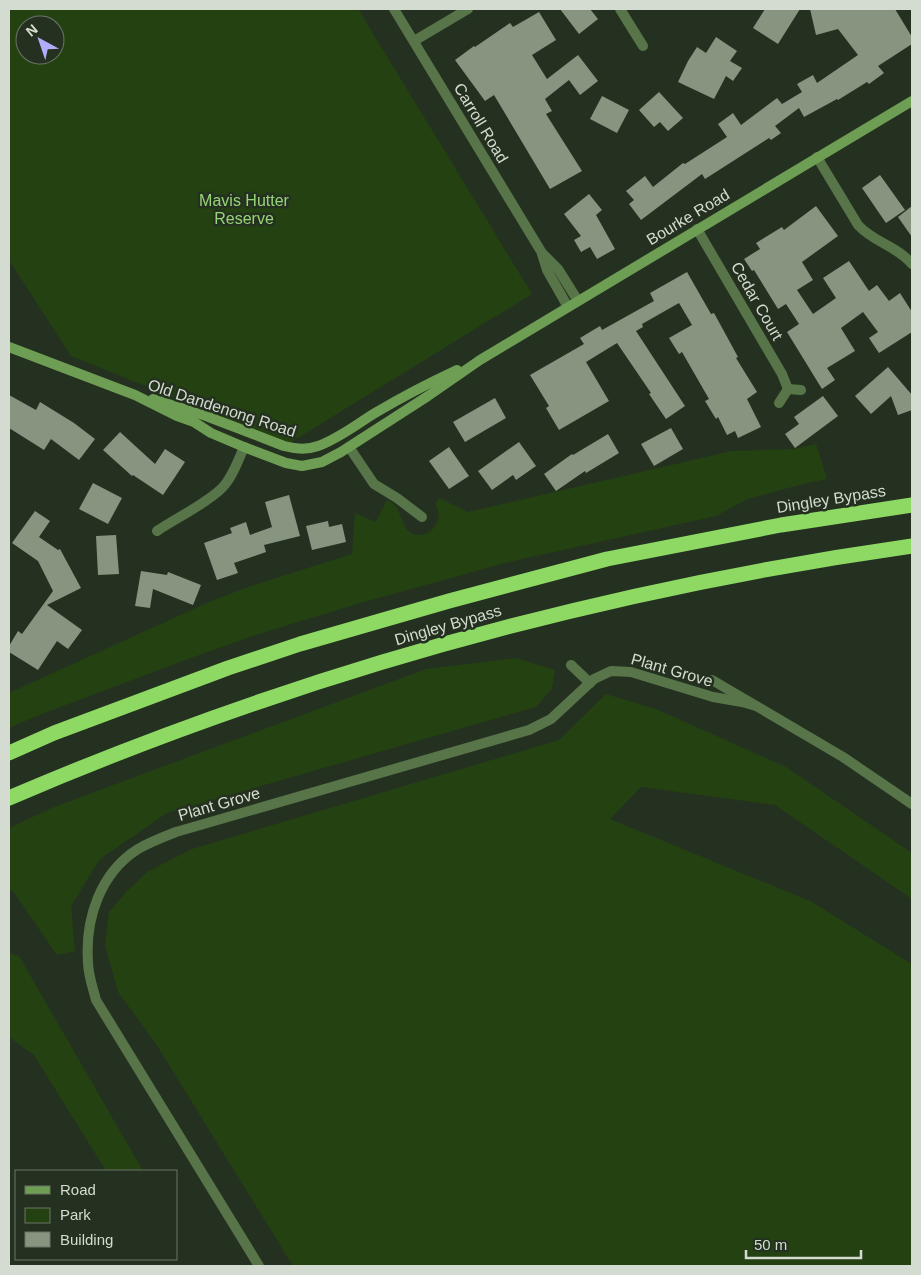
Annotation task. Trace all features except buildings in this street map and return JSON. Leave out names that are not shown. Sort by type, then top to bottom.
[{"type":"highway","name":"Dingley Bypass","points":[[9,753],[63,730],[228,668],[401,614],[607,559],[781,525],[912,505]]},
{"type":"highway","name":"Dingley Bypass","points":[[9,798],[119,752],[278,694],[493,630],[573,610],[734,575],[825,558],[912,546]]},
{"type":"main road","name":"Bourke Road","points":[[350,447],[480,360],[912,101]]},
{"type":"main road","name":"Old Dandenong Road","points":[[9,347],[135,395],[177,416],[194,422],[211,433],[296,466],[322,462],[350,447]]},
{"type":"main road","name":"Bourke Road","points":[[341,434],[414,390],[480,360]]},
{"type":"main road","name":"Old Dandenong Road","points":[[135,395],[170,404],[284,446],[298,448],[318,446],[341,434]]},
{"type":"main road","points":[[244,447],[250,432]]},
{"type":"main road","points":[[341,434],[350,447]]},
{"type":"main road","points":[[296,466],[298,448]]},
{"type":"street","name":"Carroll Road","points":[[394,9],[542,252],[558,269],[578,301]]},
{"type":"street","points":[[414,41],[468,9]]},
{"type":"street","points":[[620,9],[643,46]]},
{"type":"street","points":[[816,157],[858,225],[866,234],[901,253],[912,264]]},
{"type":"street","name":"Cedar Court","points":[[697,230],[782,374],[788,389]]},
{"type":"street","name":"Carroll Road","points":[[542,252],[546,270],[568,307]]},
{"type":"street","points":[[779,403],[788,389],[801,390]]},
{"type":"street","points":[[157,530],[222,488],[228,481],[244,447]]},
{"type":"street","points":[[350,447],[374,484],[422,517]]},
{"type":"street","points":[[571,665],[590,682]]},
{"type":"street","name":"Plant Grove","points":[[258,1266],[96,1000],[88,964],[89,926],[96,902],[109,876],[138,849],[176,832],[530,730],[554,717],[590,682],[611,670],[623,671],[713,697],[756,706]]},
{"type":"street","name":"Plant Grove","points":[[712,680],[836,753],[912,804]]},
{"type":"green space","name":"Mavis Hutter Reserve","points":[[9,9],[358,9],[532,294],[288,444],[71,356],[9,260]]},
{"type":"green space","points":[[816,444],[827,479],[748,499],[716,516],[505,563],[357,604],[259,634],[188,659],[9,728],[9,693],[209,602],[248,587],[352,554],[355,513],[376,522],[387,500],[395,506],[408,531],[418,535],[427,533],[435,526],[439,515],[435,504],[439,498],[468,512],[732,451],[794,449]]},
{"type":"green space","points":[[516,658],[555,670],[552,689],[536,707],[167,813],[100,859],[71,906],[75,951],[57,955],[12,890],[9,892],[9,828],[54,807],[426,669]]},
{"type":"green space","points":[[606,694],[656,709],[786,767],[912,853],[912,899],[775,805],[641,787],[610,819],[810,901],[912,964],[912,1266],[293,1266],[156,1044],[118,992],[105,945],[109,912],[147,872],[192,849],[559,740]]},
{"type":"green space","points":[[9,953],[19,956],[142,1170],[105,1170],[34,1055],[9,1037]]}]
